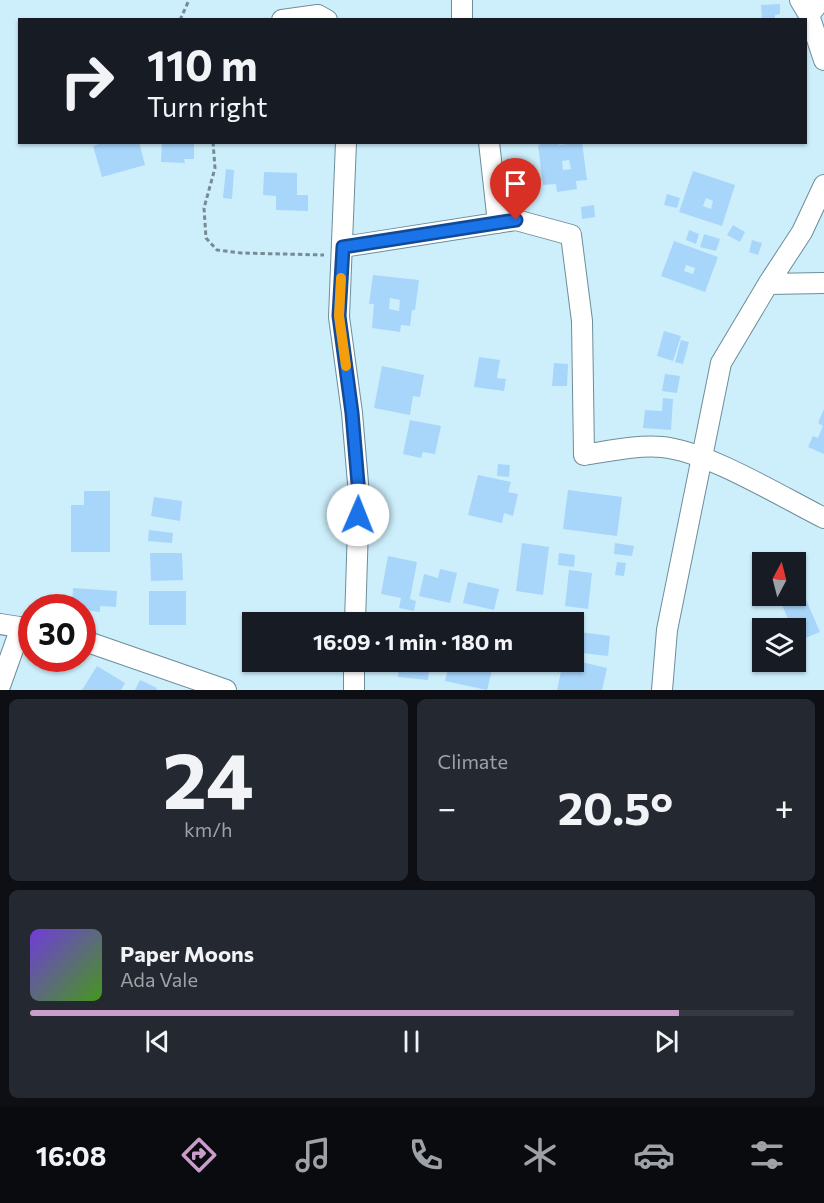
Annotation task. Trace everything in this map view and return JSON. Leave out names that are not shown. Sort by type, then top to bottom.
[{"type":"street","points":[[462,0],[462,18]]},
{"type":"street","points":[[810,5],[824,60]]},
{"type":"street","points":[[296,18],[318,15],[323,18]]},
{"type":"street","points":[[346,144],[339,316],[352,413],[359,495],[355,612]]},
{"type":"street","points":[[489,144],[498,223]]},
{"type":"street","points":[[662,690],[667,630],[721,363],[802,232],[824,185]]},
{"type":"street","points":[[343,251],[516,220],[571,235],[582,321],[584,454],[634,447],[664,447],[702,457],[824,518]]},
{"type":"street","points":[[768,284],[824,284]]},
{"type":"street","points":[[0,624],[18,627]]},
{"type":"street","points":[[96,645],[226,690]]},
{"type":"street","points":[[0,686],[18,646]]},
{"type":"street","points":[[354,672],[354,690]]},
{"type":"path","points":[[181,18],[189,0]]},
{"type":"path","points":[[213,144],[215,168],[204,208],[206,238],[217,250],[241,253],[343,251]]},
{"type":"building","points":[[780,4],[780,14],[775,15],[775,18],[762,18],[761,5]]},
{"type":"building","points":[[140,144],[145,165],[102,177],[93,146]]},
{"type":"building","points":[[162,144],[194,144],[194,159],[184,159],[185,163],[161,162]]},
{"type":"building","points":[[582,144],[587,180],[576,181],[577,189],[557,192],[556,184],[543,185],[538,145]],"holes":[[[569,160],[571,169],[563,170],[562,161]]]},
{"type":"building","points":[[226,169],[234,170],[232,199],[223,198]]},
{"type":"building","points":[[693,171],[735,185],[722,226],[679,212]],"holes":[[[706,198],[713,201],[711,209],[703,206]]]},
{"type":"building","points":[[264,172],[297,173],[297,195],[308,195],[308,211],[276,210],[276,196],[263,195]]},
{"type":"building","points":[[667,194],[680,198],[677,208],[664,205]]},
{"type":"building","points":[[594,205],[595,217],[582,219],[581,207]]},
{"type":"building","points":[[733,225],[745,232],[740,242],[727,235]]},
{"type":"building","points":[[689,230],[699,234],[696,244],[686,240]]},
{"type":"building","points":[[704,234],[720,239],[716,251],[700,247]]},
{"type":"building","points":[[752,240],[762,243],[758,255],[749,252]]},
{"type":"building","points":[[674,241],[718,257],[705,292],[661,276]],"holes":[[[686,265],[695,268],[693,274],[684,271]]]},
{"type":"building","points":[[373,275],[419,280],[415,310],[412,310],[410,326],[401,325],[400,332],[372,328],[374,304],[369,304]],"holes":[[[390,298],[400,300],[399,311],[389,309]]]},
{"type":"building","points":[[664,331],[681,336],[673,361],[657,356]]},
{"type":"building","points":[[681,340],[689,342],[683,364],[675,362]]},
{"type":"building","points":[[479,357],[500,360],[497,378],[506,379],[504,391],[474,387]]},
{"type":"building","points":[[554,363],[568,364],[567,386],[552,386]]},
{"type":"building","points":[[382,366],[424,375],[420,397],[413,396],[410,415],[374,408]]},
{"type":"building","points":[[665,374],[680,376],[677,393],[662,391]]},
{"type":"building","points":[[663,398],[673,399],[671,430],[643,428],[645,410],[662,411]]},
{"type":"building","points":[[824,409],[824,454],[808,447],[813,436],[818,438],[823,426],[818,423]]},
{"type":"building","points":[[410,420],[441,426],[435,454],[423,452],[421,458],[403,454]]},
{"type":"building","points":[[498,464],[510,465],[509,477],[497,476]]},
{"type":"building","points":[[478,475],[511,482],[508,492],[518,494],[513,516],[504,513],[502,523],[468,515]]},
{"type":"building","points":[[568,490],[622,497],[617,536],[563,529]]},
{"type":"building","points":[[84,491],[110,491],[110,552],[71,552],[71,505],[84,505]]},
{"type":"building","points":[[154,497],[182,501],[180,521],[151,516]]},
{"type":"building","points":[[149,530],[173,533],[172,543],[148,541]]},
{"type":"building","points":[[522,543],[549,547],[543,595],[516,591]]},
{"type":"building","points":[[615,543],[634,546],[632,556],[614,554]]},
{"type":"building","points":[[150,553],[182,553],[183,580],[151,581]]},
{"type":"building","points":[[559,553],[575,555],[574,567],[558,565]]},
{"type":"building","points":[[388,556],[417,562],[410,599],[416,601],[414,611],[399,608],[401,598],[381,594]]},
{"type":"building","points":[[617,562],[626,563],[624,576],[615,575]]},
{"type":"building","points":[[440,569],[457,573],[450,603],[419,596],[424,574],[438,578]]},
{"type":"building","points":[[569,570],[592,573],[588,609],[565,606]]},
{"type":"building","points":[[468,582],[499,589],[494,610],[463,603]]},
{"type":"building","points":[[73,588],[117,591],[116,607],[100,606],[100,612],[96,611],[96,594],[73,594]]},
{"type":"building","points":[[149,591],[186,591],[186,625],[149,625]]},
{"type":"building","points":[[806,600],[820,632],[806,638],[806,618],[788,618],[782,606],[806,606]]},
{"type":"building","points":[[584,632],[610,636],[608,656],[584,653]]},
{"type":"building","points":[[584,663],[607,668],[602,690],[557,690],[561,672],[584,672]]},
{"type":"building","points":[[97,666],[125,683],[121,690],[82,690],[93,672],[96,672]]},
{"type":"building","points":[[398,672],[429,672],[428,680],[398,677]]},
{"type":"building","points":[[447,672],[492,672],[487,690],[445,681]]},
{"type":"building","points":[[140,680],[157,688],[156,690],[135,690]]},
{"type":"slow traffic","points":[[341,278],[339,316],[346,366]]},
{"type":"route","points":[[358,515],[359,495],[352,413],[339,316],[343,247],[516,220]]}]
